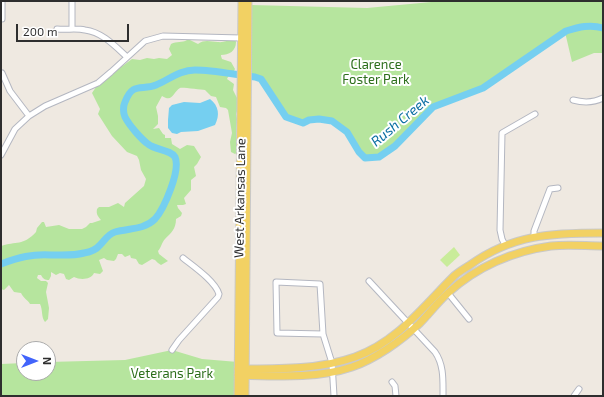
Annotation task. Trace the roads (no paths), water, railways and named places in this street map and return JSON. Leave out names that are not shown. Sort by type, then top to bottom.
[{"type":"main road","name":"West Arkansas Lane","points":[[242,1],[241,38],[245,58]]},
{"type":"main road","name":"West Arkansas Lane","points":[[245,396],[242,372],[245,58],[248,1]]},
{"type":"main road","points":[[242,372],[313,374],[353,366],[401,339],[425,308],[455,276],[484,254],[505,245],[534,236],[558,233],[603,233]]},
{"type":"main road","points":[[512,255],[512,250],[520,240]]},
{"type":"main road","points":[[242,372],[310,367],[332,364],[356,357],[411,326],[448,293],[477,271],[489,264],[512,255],[540,248],[553,246],[603,246]]},
{"type":"main road","name":"West Arkansas Lane","points":[[238,396],[242,372]]},
{"type":"street","points":[[2,1],[2,19]]},
{"type":"street","points":[[72,1],[72,29]]},
{"type":"street","points":[[57,29],[86,30],[99,34],[127,57]]},
{"type":"street","points":[[1,155],[15,129],[29,116],[45,106],[98,83],[144,41],[158,36],[241,38]]},
{"type":"street","points":[[2,73],[10,91],[29,116]]},
{"type":"street","points":[[572,100],[594,102],[603,98]]},
{"type":"street","points":[[505,245],[500,230],[502,133],[535,114]]},
{"type":"street","points":[[534,236],[534,231],[550,189],[558,188]]},
{"type":"street","points":[[172,350],[219,294],[217,289],[202,273],[183,258]]},
{"type":"street","points":[[369,281],[411,326],[438,358],[443,374],[443,396]]},
{"type":"street","points":[[324,334],[277,333],[276,282],[320,284],[324,334],[332,364],[334,396]]},
{"type":"street","points":[[448,293],[469,319]]},
{"type":"street","points":[[392,382],[395,386],[396,396]]},
{"type":"street","points":[[574,396],[579,389]]},
{"type":"water","points":[[210,99],[218,111],[218,118],[215,125],[198,131],[181,132],[177,134],[172,133],[168,128],[169,108],[172,105],[184,102],[200,103]]},
{"type":"waterway","name":"Rush Creek","points":[[1,264],[32,256],[72,255],[88,252],[97,248],[108,236],[113,233],[141,227],[151,223],[159,214],[174,180],[176,171],[175,157],[167,151],[155,148],[145,142],[132,128],[125,117],[124,104],[128,95],[135,89],[151,87],[180,73],[190,70],[255,77],[261,79],[286,117],[303,123],[309,120],[319,119],[332,121],[347,132],[359,152],[365,158],[379,157],[395,146],[433,107],[483,88],[566,31],[584,26],[603,28]]},
{"type":"park label","name":"Clarence Foster Park","points":[[376,72]]},
{"type":"park label","name":"Veterans Park","points":[[172,374]]}]
